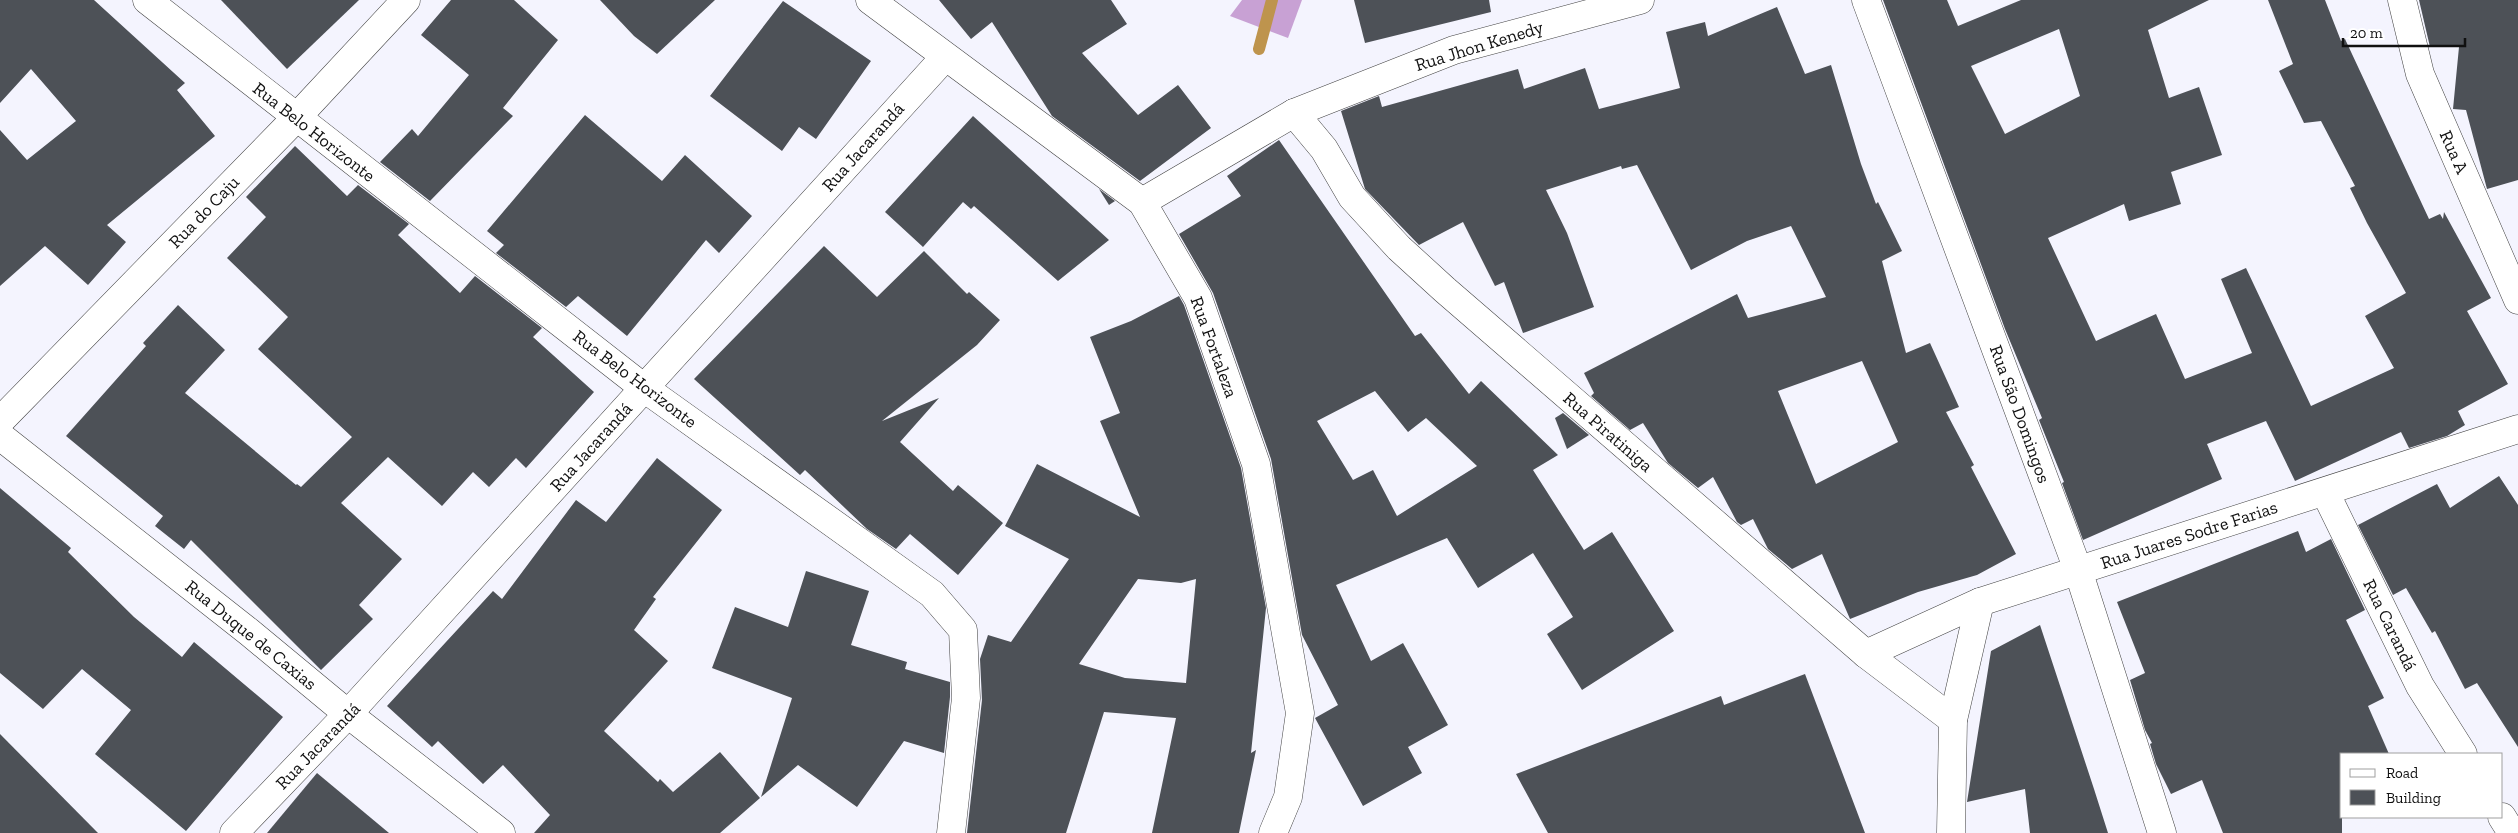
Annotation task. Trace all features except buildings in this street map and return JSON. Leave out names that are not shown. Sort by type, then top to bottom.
[{"type":"street","name":"Rua Belo Horizonte","points":[[147,0],[644,388],[932,594],[963,630],[966,698],[951,833]]},
{"type":"street","name":"Rua do Caju","points":[[0,422],[296,118],[406,0]]},
{"type":"street","name":"Rua Fortaleza","points":[[870,0],[1142,202],[1198,298],[1256,464],[1300,713],[1288,797],[1273,833]]},
{"type":"street","name":"Rua Jhon Kenedy","points":[[1142,202],[1294,113],[1454,50],[1640,0]]},
{"type":"street","name":"Rua São Domingos","points":[[1866,0],[2078,570],[2162,833]]},
{"type":"street","name":"Rua A","points":[[2402,0],[2420,74],[2518,300]]},
{"type":"street","name":"Rua Jacarandá","points":[[234,833],[348,714],[945,57]]},
{"type":"street","name":"Rua Piratiniga","points":[[1294,113],[1324,149],[1352,197],[1399,248],[1445,290],[1866,654],[1953,720]]},
{"type":"street","name":"Rua Juares Sodre Farias","points":[[1866,654],[1980,602],[2518,429]]},
{"type":"street","name":"Rua Duque de Caxias","points":[[0,436],[249,632],[348,714],[501,833]]},
{"type":"street","name":"Rua Carandá","points":[[2325,492],[2420,686],[2462,753]]},
{"type":"street","points":[[1951,833],[1953,720],[1980,602]]},
{"type":"street","points":[[2503,818],[2512,833]]},
{"type":"shaded area","points":[[1242,0],[1302,0],[1288,38],[1230,16]]},
{"type":"waterway","points":[[1259,49],[1272,0]]}]
